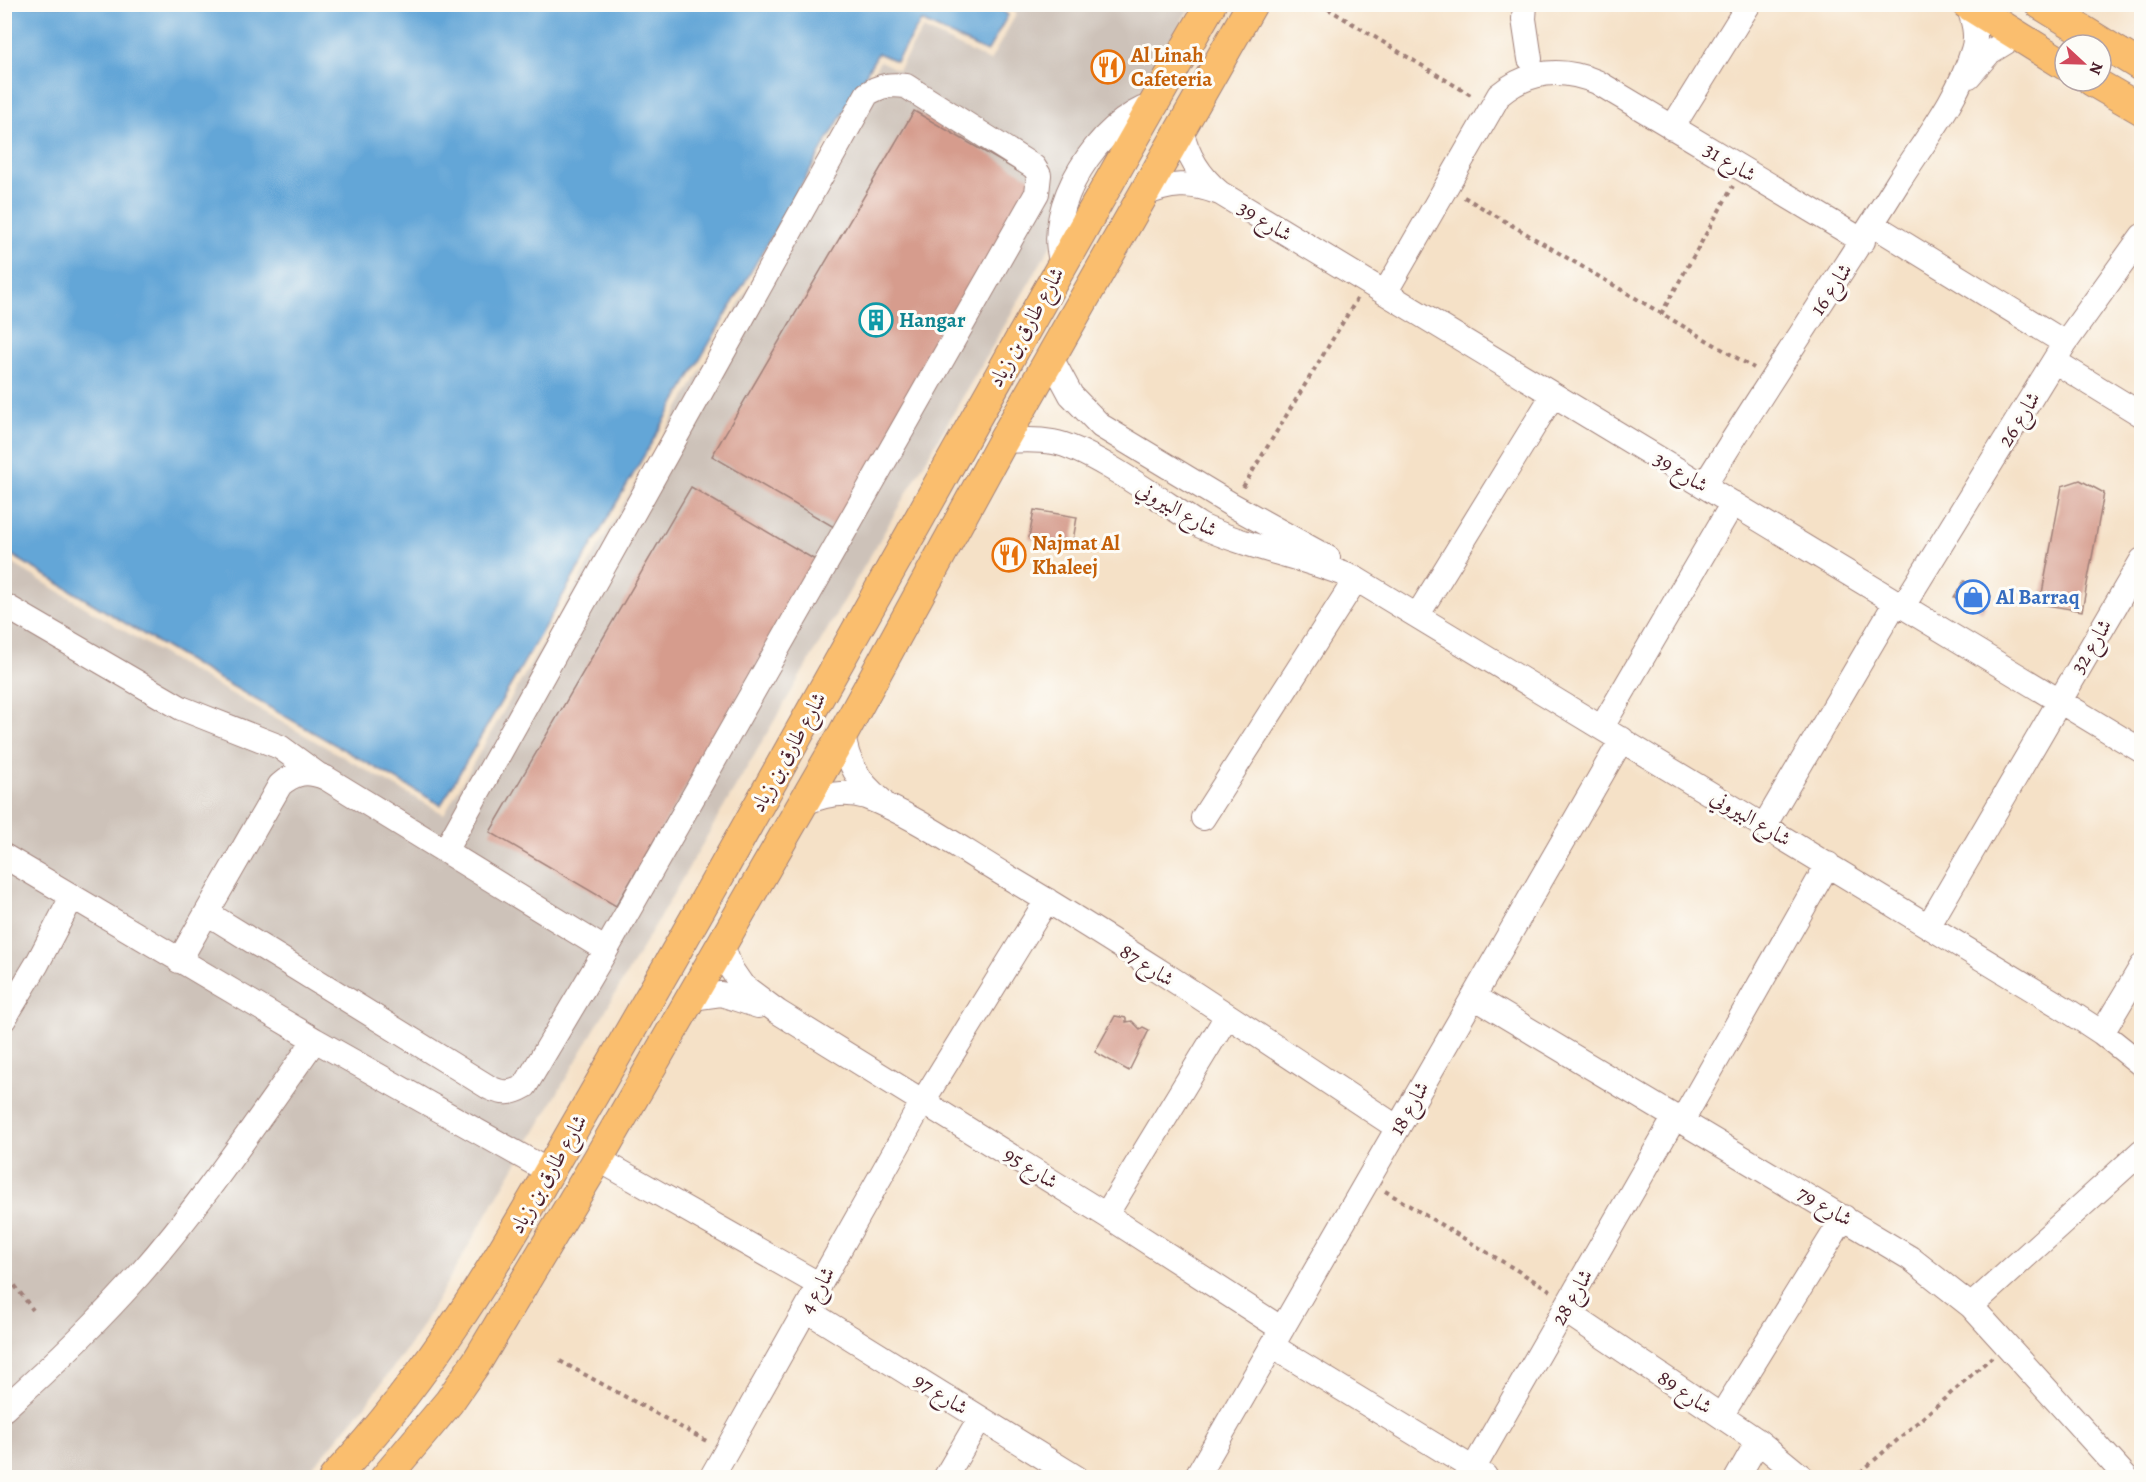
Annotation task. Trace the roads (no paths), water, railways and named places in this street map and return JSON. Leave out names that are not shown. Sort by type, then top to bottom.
[{"type":"main road","name":"شارع طارق بن زياد","points":[[334,1478],[376,1432],[440,1350],[550,1172],[691,926],[1062,263],[1211,4]]},
{"type":"main road","name":"شارع طارق بن زياد","points":[[385,1477],[449,1402],[478,1360],[598,1159],[804,803],[1050,356],[1252,4]]},
{"type":"main road","points":[[2040,4],[2142,67]]},
{"type":"main road","points":[[1968,5],[2053,58]]},
{"type":"main road","points":[[2113,93],[2142,110]]},
{"type":"main road","points":[[691,926],[722,945]]},
{"type":"street","points":[[1672,128],[1749,4]]},
{"type":"street","points":[[1523,5],[1530,58]]},
{"type":"street","name":"شارع 16","points":[[1704,486],[1770,378],[1868,232],[1955,91],[1975,46],[1976,34],[1968,5]]},
{"type":"street","name":"شارع 16","points":[[1955,91],[1990,52],[2016,36]]},
{"type":"street","name":"شارع 31","points":[[1376,288],[1446,186],[1490,107],[1504,76],[1515,65],[1530,58],[1555,56],[1568,59],[1589,73],[1597,82]]},
{"type":"street","name":"شارع 31","points":[[1490,107],[1510,85],[1537,74],[1566,72],[1597,82],[1742,170],[1868,232],[2060,352],[2142,415]]},
{"type":"street","points":[[207,913],[501,1093],[514,1092],[525,1086],[606,950],[1037,193],[1039,175],[1034,166],[906,86],[893,84],[879,87],[867,94],[445,851]]},
{"type":"street","name":"شارع 39","points":[[1181,129],[1194,165],[1208,184],[1220,193],[2142,751]]},
{"type":"street","name":"شارع 39","points":[[1143,195],[1157,188],[1189,184],[1220,193]]},
{"type":"street","name":"شارع 26","points":[[1764,826],[1899,604],[2060,352],[2142,236]]},
{"type":"street","name":"شارع البيروني","points":[[1050,356],[1071,395],[1101,426],[1232,505],[1306,544],[1356,579],[1929,925],[2102,1033],[2142,1065]]},
{"type":"street","points":[[1417,616],[1553,394]]},
{"type":"street","name":"شارع البيروني","points":[[1003,441],[1029,439],[1046,441],[1080,451],[1210,530],[1241,543],[1326,567],[1356,579]]},
{"type":"street","name":"شارع 18","points":[[1196,1478],[1474,997],[1733,503]]},
{"type":"street","name":"شارع 32","points":[[1929,925],[2142,560]]},
{"type":"street","points":[[1203,818],[1356,579]]},
{"type":"street","points":[[4,605],[181,708],[280,747],[316,774],[606,950]]},
{"type":"street","name":"شارع 87","points":[[843,734],[845,749],[857,776],[866,788],[892,809]]},
{"type":"street","points":[[179,961],[280,785],[297,774],[316,774]]},
{"type":"street","name":"شارع 87","points":[[804,803],[818,797],[848,794],[864,796],[892,809],[1047,900],[1398,1128]]},
{"type":"street","points":[[4,856],[315,1040],[550,1172]]},
{"type":"street","name":"شارع 28","points":[[1476,1475],[1567,1306],[1828,864]]},
{"type":"street","points":[[4,1019],[37,964],[72,897]]},
{"type":"street","name":"شارع 4","points":[[711,1478],[923,1101],[1047,900]]},
{"type":"street","name":"شارع 95","points":[[722,945],[735,978],[749,992],[1106,1215],[1476,1475]]},
{"type":"street","points":[[2102,1033],[2142,966]]},
{"type":"street","name":"شارع 95","points":[[692,998],[731,995],[778,1012]]},
{"type":"street","name":"شارع 79","points":[[1474,997],[1910,1257],[1971,1306],[2127,1478]]},
{"type":"street","points":[[1106,1215],[1227,1016]]},
{"type":"street","points":[[4,1409],[96,1323],[141,1273],[191,1211],[315,1040]]},
{"type":"street","points":[[1971,1306],[2142,1151]]},
{"type":"street","points":[[598,1159],[820,1285]]},
{"type":"street","points":[[1721,1416],[1844,1217]]},
{"type":"street","name":"شارع 89","points":[[1567,1306],[1758,1442],[1803,1478]]},
{"type":"street","name":"شارع 97","points":[[806,1310],[1077,1478]]},
{"type":"street","points":[[945,1478],[980,1418]]},
{"type":"street","points":[[1737,1478],[1758,1442]]},
{"type":"water","points":[[994,4],[1008,15],[987,52],[921,21],[896,61],[878,53],[441,805],[195,665],[5,551],[5,5]]},
{"type":"place","name":"Al Linah Cafeteria","points":[[1108,67]]},
{"type":"place","name":"Hangar","points":[[876,320]]},
{"type":"place","name":"Najmat Al Khaleej","points":[[1009,555]]},
{"type":"place","name":"Al Barraq","points":[[1973,597]]}]
